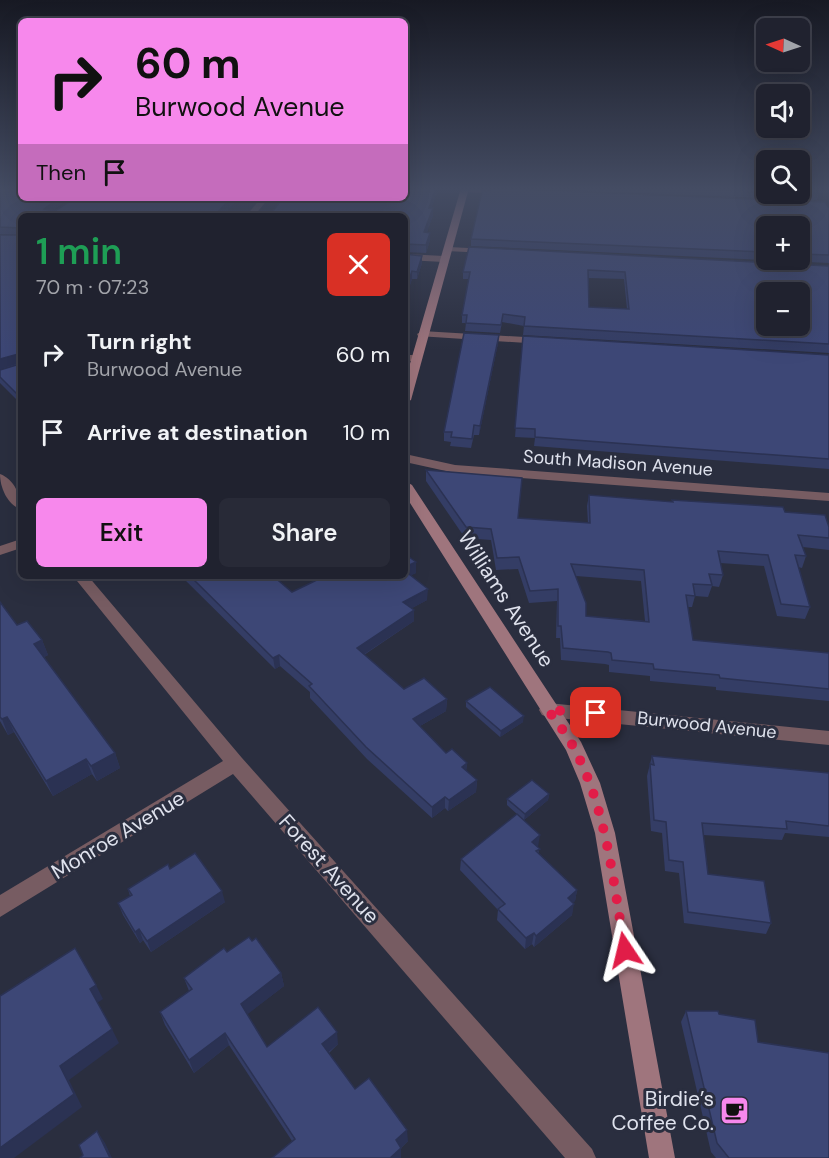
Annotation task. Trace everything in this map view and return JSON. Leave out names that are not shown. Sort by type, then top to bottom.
[{"type":"street","points":[[408,375],[410,358],[422,334],[450,242]]},
{"type":"street","points":[[448,249],[500,251]]},
{"type":"street","points":[[408,257],[444,259]]},
{"type":"street","points":[[422,334],[559,342]]},
{"type":"street","name":"South Madison Avenue","points":[[408,459],[455,469],[829,497]]},
{"type":"street","points":[[0,478],[18,501]]},
{"type":"street","name":"Williams Avenue","points":[[408,490],[578,756],[590,783],[605,833],[662,1158]]},
{"type":"street","points":[[0,551],[18,544]]},
{"type":"street","name":"Forest Avenue","points":[[82,579],[235,763],[584,1158]]},
{"type":"street","name":"Burwood Avenue","points":[[548,710],[829,738]]},
{"type":"street","name":"Monroe Avenue","points":[[0,907],[235,763]]},
{"type":"building","points":[[0,242],[18,242],[18,354],[0,359]]},
{"type":"building","points":[[408,242],[427,242],[426,245],[408,244]]},
{"type":"building","points":[[540,242],[756,242],[756,252]]},
{"type":"building","points":[[810,242],[829,242],[829,255],[810,254]]},
{"type":"building","points":[[469,247],[756,262],[756,270],[810,270],[810,265],[829,266],[829,344],[524,326],[525,317],[503,314],[501,325],[466,323],[467,315],[462,315],[470,272],[463,272]],"holes":[[[588,270],[625,272],[629,309],[589,307]]]},
{"type":"building","points":[[408,254],[422,256],[417,272],[412,271],[408,283]]},
{"type":"building","points":[[464,333],[499,335],[480,426],[474,425],[472,439],[451,437],[452,432],[444,432]]},
{"type":"building","points":[[523,336],[829,355],[829,459],[535,437],[535,429],[515,428]]},
{"type":"building","points":[[18,365],[18,395],[0,377],[0,370]]},
{"type":"building","points":[[426,470],[522,478],[518,518],[590,523],[589,495],[673,502],[672,500],[783,507],[785,512],[825,515],[829,527],[829,538],[798,535],[806,556],[795,555],[810,607],[781,604],[768,555],[718,551],[723,575],[709,574],[712,585],[693,584],[695,596],[686,595],[693,640],[829,653],[829,689],[654,669],[653,664],[612,660],[611,653],[608,652],[563,648],[561,626],[558,626],[558,589],[530,591],[519,557],[497,558],[491,529],[466,527]],"holes":[[[571,564],[644,570],[649,622],[586,616],[586,603]]]},
{"type":"building","points":[[408,556],[416,562],[408,566]]},
{"type":"building","points":[[408,573],[428,589],[403,602],[414,610],[357,648],[404,689],[424,678],[447,699],[413,719],[446,753],[452,749],[467,763],[462,767],[477,780],[449,800],[445,797],[432,807],[366,747],[309,686],[312,684],[279,655],[273,658],[193,579],[277,579],[292,592],[319,579],[408,579]]},
{"type":"building","points":[[0,602],[17,625],[27,621],[42,640],[34,644],[115,753],[91,766],[86,759],[46,781],[7,717],[2,719],[0,717]]},
{"type":"building","points":[[490,687],[524,716],[501,731],[466,701]]},
{"type":"building","points":[[652,756],[829,773],[829,826],[786,821],[787,829],[702,823],[708,874],[764,881],[771,923],[688,912],[683,862],[669,860],[666,822],[654,820],[650,764],[654,765]]},
{"type":"building","points":[[532,780],[549,794],[525,814],[507,799]]},
{"type":"building","points":[[517,814],[540,835],[532,842],[540,849],[536,851],[577,890],[568,898],[574,904],[536,936],[534,933],[526,938],[498,909],[505,904],[461,859]]},
{"type":"building","points":[[195,853],[222,891],[147,941],[139,929],[135,932],[118,903],[132,895],[128,889],[168,864],[170,869]]},
{"type":"building","points":[[249,937],[252,941],[256,938],[281,973],[241,1004],[267,1047],[318,1007],[337,1032],[322,1044],[355,1089],[369,1078],[407,1130],[396,1140],[401,1148],[390,1158],[272,1158],[295,1139],[225,1033],[189,1060],[160,1012],[192,989],[184,978],[224,948],[227,952]]},
{"type":"building","points":[[75,948],[96,985],[90,989],[112,1029],[60,1066],[74,1094],[0,1148],[0,996]]},
{"type":"building","points":[[686,1011],[718,1011],[719,1014],[755,1020],[758,1042],[829,1053],[829,1158],[729,1158],[717,1143]]},
{"type":"building","points":[[97,1131],[110,1158],[80,1158],[83,1155],[79,1145]]},
{"type":"place","name":"Birdie’s Coffee Co.","points":[[735,1111]]},
{"type":"route","points":[[596,713],[548,710],[574,747],[590,783],[605,833],[625,950]]}]
